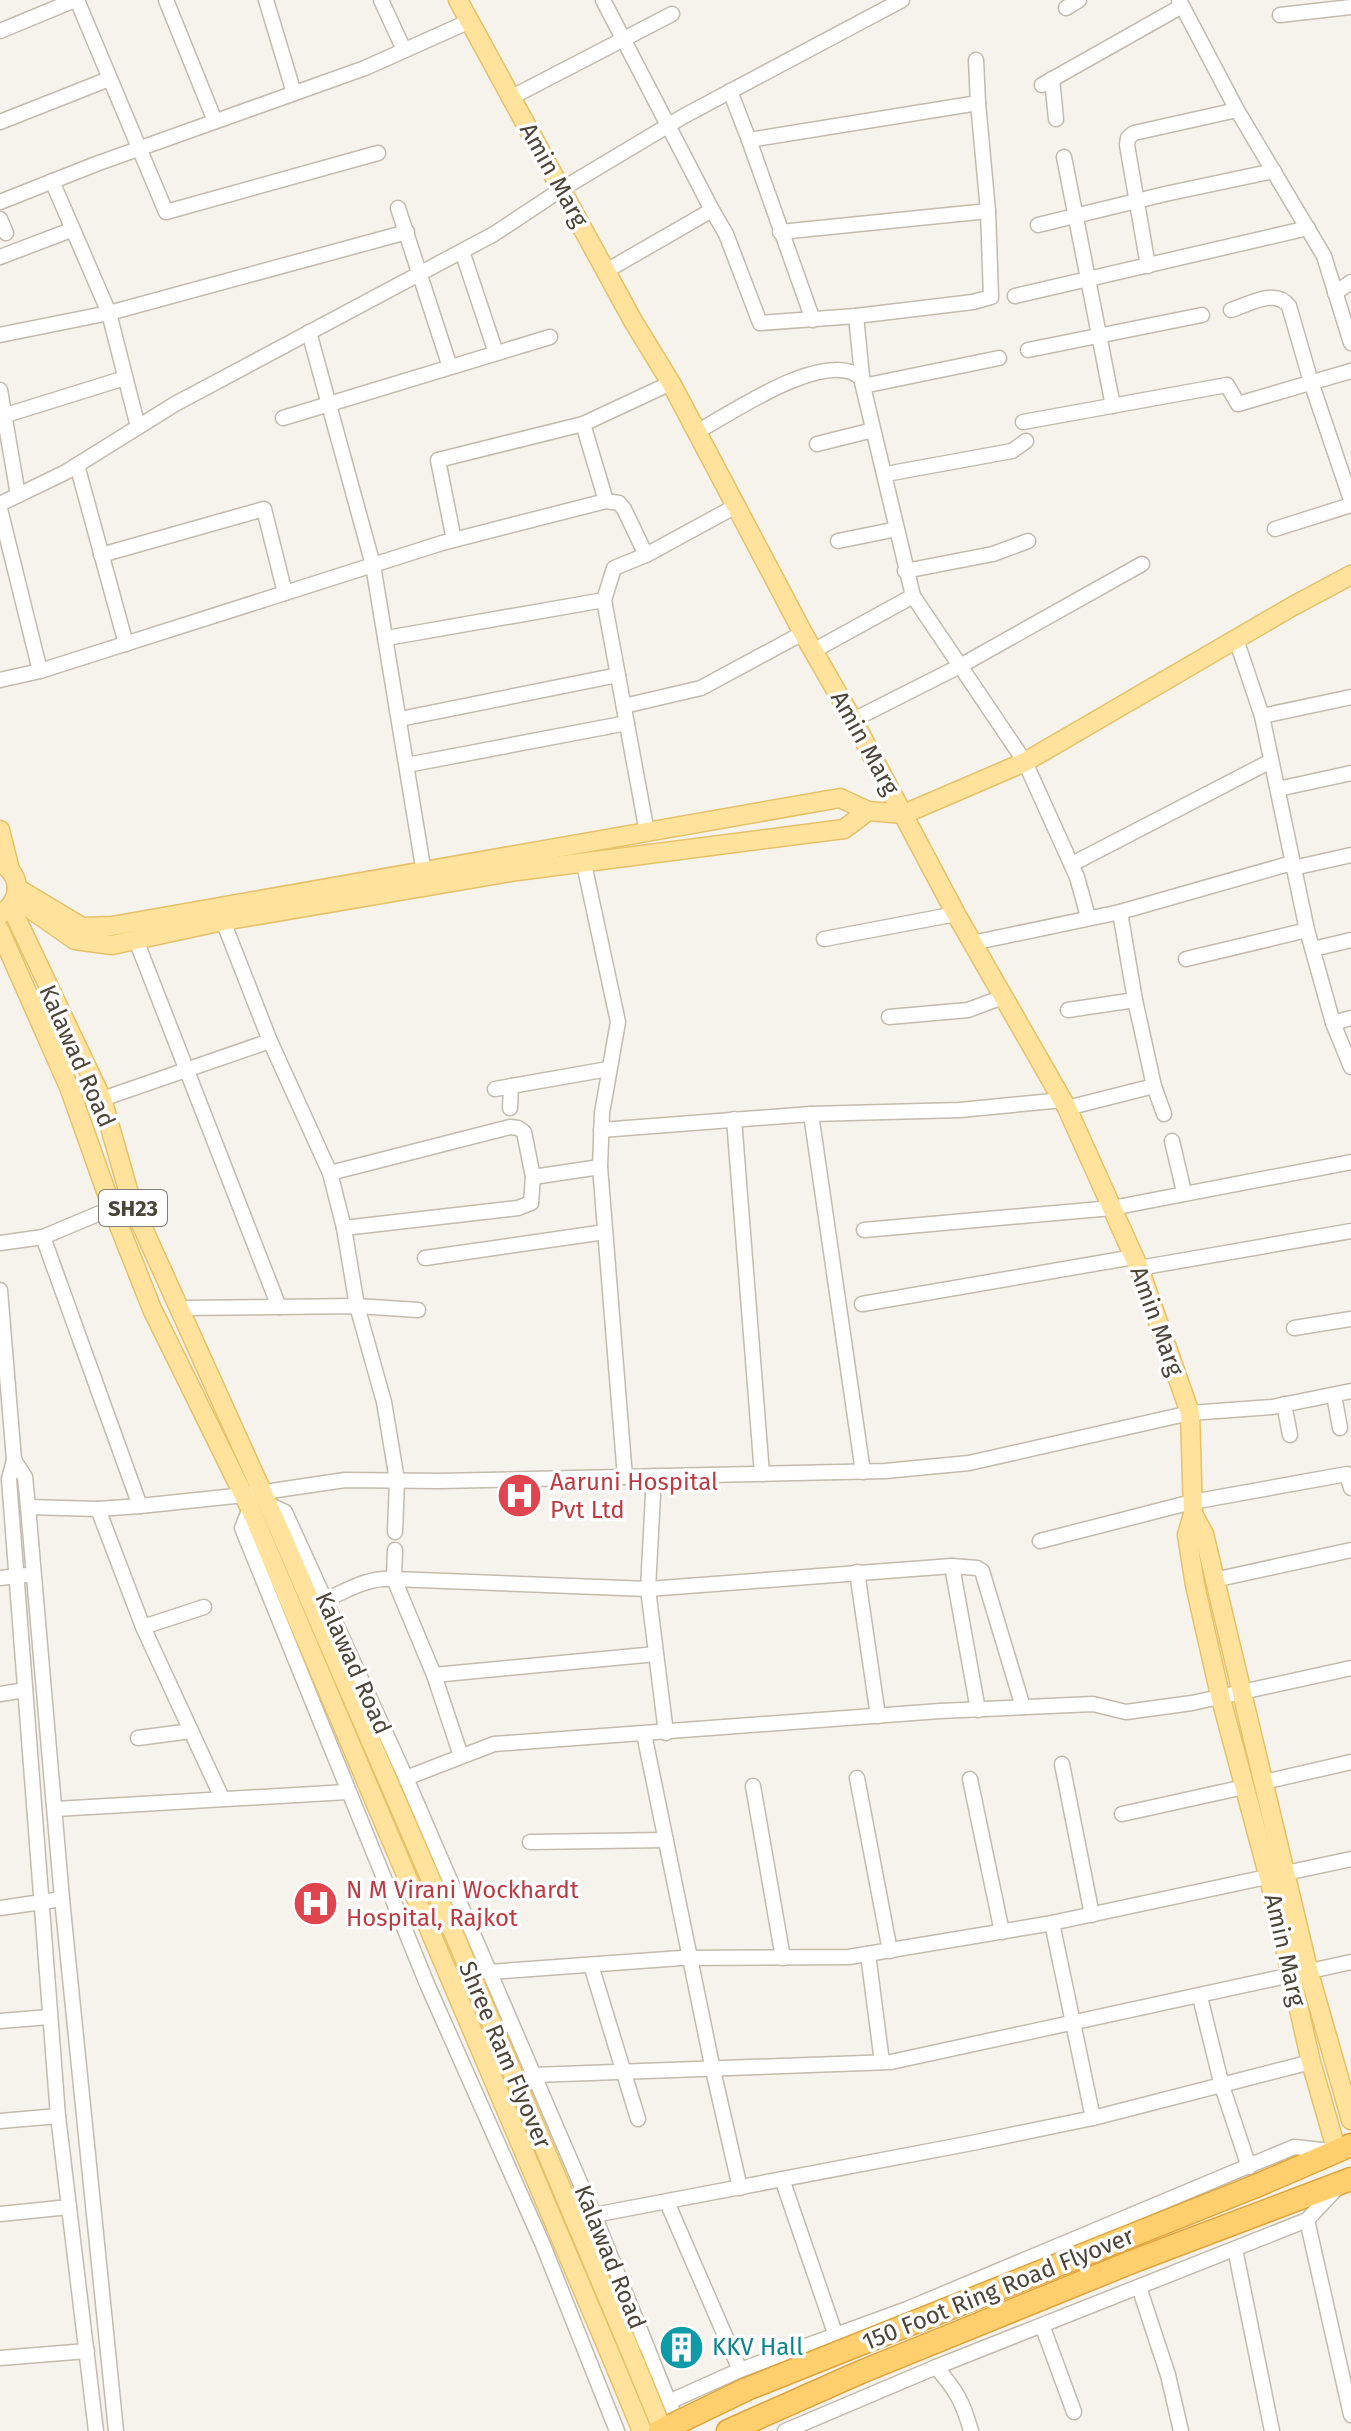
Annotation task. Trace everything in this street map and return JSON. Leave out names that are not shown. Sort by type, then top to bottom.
[{"type":"highway","name":"150 Foot Ring Road Flyover","points":[[662,2431],[761,2383],[1252,2176],[1344,2148]]},
{"type":"highway","name":"150 Foot Ring Road Flyover","points":[[728,2431],[861,2372],[1134,2261],[1347,2180]]},
{"type":"main road","name":"Amin Marg","points":[[458,0],[671,383],[956,914],[1065,1104],[1136,1262],[1190,1413],[1192,1508],[1187,1535],[1220,1695],[1244,1787],[1309,1973],[1351,2120]]},
{"type":"main road","points":[[11,902],[75,940],[112,945],[840,798],[868,811],[904,814],[1025,762],[1351,575]]},
{"type":"main road","points":[[11,902],[82,927],[112,926],[426,881],[584,864],[844,829],[868,811]]},
{"type":"main road","points":[[0,830],[5,866]]},
{"type":"main road","name":"Kalawad Road","points":[[5,866],[11,902],[102,1099],[132,1204],[256,1500]]},
{"type":"main road","name":"Kalawad Road","points":[[0,931],[69,1087],[152,1309],[256,1500]]},
{"type":"main road","name":"Shree Ram Flyover","points":[[256,1500],[279,1529],[440,1901],[662,2431]]},
{"type":"main road","name":"Shree Ram Flyover","points":[[256,1500],[258,1529],[642,2431]]},
{"type":"main road","name":"Amin Marg","points":[[1192,1508],[1204,1534],[1264,1782],[1290,1978],[1311,2062],[1344,2148]]},
{"type":"street","points":[[0,31],[76,0],[166,212],[378,153]]},
{"type":"street","points":[[166,0],[215,121]]},
{"type":"street","points":[[266,0],[294,93]]},
{"type":"street","points":[[381,0],[404,50]]},
{"type":"street","points":[[603,0],[726,234],[760,323],[856,316],[973,302],[991,297],[988,211],[976,60]]},
{"type":"street","points":[[40,671],[0,506],[77,465],[175,404],[494,234],[669,124],[902,0]]},
{"type":"street","points":[[1056,119],[1047,82],[1181,3],[1237,110],[1324,256],[1351,343]]},
{"type":"street","points":[[1280,15],[1318,5],[1351,7]]},
{"type":"street","points":[[512,97],[672,14]]},
{"type":"street","points":[[0,202],[139,148],[365,68],[470,21]]},
{"type":"street","points":[[0,122],[109,79]]},
{"type":"street","points":[[730,91],[813,320]]},
{"type":"street","points":[[749,140],[978,103]]},
{"type":"street","points":[[1148,266],[1135,201],[1128,138],[1134,133],[1237,110]]},
{"type":"street","points":[[1064,157],[1113,406]]},
{"type":"street","points":[[1038,225],[1274,171]]},
{"type":"street","points":[[52,181],[109,313],[138,427]]},
{"type":"street","points":[[398,208],[450,367]]},
{"type":"street","points":[[606,271],[712,210]]},
{"type":"street","points":[[780,232],[988,211]]},
{"type":"street","points":[[1015,296],[1308,228]]},
{"type":"street","points":[[0,257],[71,230]]},
{"type":"street","points":[[0,335],[109,313],[407,232]]},
{"type":"street","points":[[462,251],[496,353]]},
{"type":"street","points":[[1335,293],[1351,282]]},
{"type":"street","points":[[1231,310],[1274,296],[1282,298],[1289,306],[1351,502],[1275,529]]},
{"type":"street","points":[[1028,350],[1202,315]]},
{"type":"street","points":[[856,316],[863,386]]},
{"type":"street","points":[[309,332],[373,565],[426,881]]},
{"type":"street","points":[[283,418],[550,337]]},
{"type":"street","points":[[863,386],[999,358]]},
{"type":"street","points":[[697,432],[771,390],[816,372],[842,369],[853,371],[861,378],[913,596],[1025,762],[1072,864],[1088,917]]},
{"type":"street","points":[[1023,422],[1227,385],[1238,404],[1351,371]]},
{"type":"street","points":[[6,415],[125,378]]},
{"type":"street","points":[[454,540],[438,460],[583,424],[671,383]]},
{"type":"street","points":[[0,390],[18,495]]},
{"type":"street","points":[[583,424],[606,501]]},
{"type":"street","points":[[817,444],[873,430]]},
{"type":"street","points":[[886,474],[1012,451],[1026,441]]},
{"type":"street","points":[[77,465],[126,644]]},
{"type":"street","points":[[0,680],[40,671],[454,540],[606,501],[619,503],[624,509],[646,555]]},
{"type":"street","points":[[646,827],[604,600],[614,568],[646,555],[736,506]]},
{"type":"street","points":[[101,555],[264,509],[285,593]]},
{"type":"street","points":[[838,541],[897,529]]},
{"type":"street","points":[[905,571],[993,554],[1028,541]]},
{"type":"street","points":[[853,720],[960,666],[1142,564]]},
{"type":"street","points":[[813,651],[913,596]]},
{"type":"street","points":[[387,638],[604,600]]},
{"type":"street","points":[[624,706],[701,688],[803,633]]},
{"type":"street","points":[[1236,639],[1262,716],[1307,930],[1333,1023],[1351,1067]]},
{"type":"street","points":[[400,719],[618,675]]},
{"type":"street","points":[[1262,716],[1351,697]]},
{"type":"street","points":[[407,765],[627,723]]},
{"type":"street","points":[[1072,864],[1271,761]]},
{"type":"street","points":[[1278,789],[1351,773]]},
{"type":"street","points":[[972,943],[1120,912],[1293,865],[1351,855]]},
{"type":"street","points":[[584,864],[618,1022],[608,1069],[600,1167],[625,1477]]},
{"type":"street","points":[[1120,912],[1135,1000],[1154,1086],[1164,1114]]},
{"type":"street","points":[[824,939],[956,914]]},
{"type":"street","points":[[223,921],[270,1041],[330,1173],[344,1228],[357,1306],[384,1402],[397,1480],[395,1532]]},
{"type":"street","points":[[1186,959],[1307,930]]},
{"type":"street","points":[[136,940],[279,1307]]},
{"type":"street","points":[[1313,949],[1351,940]]},
{"type":"street","points":[[889,1017],[956,1012],[1003,997]]},
{"type":"street","points":[[1068,1010],[1135,1000]]},
{"type":"street","points":[[1333,1023],[1351,1018]]},
{"type":"street","points":[[102,1099],[270,1041]]},
{"type":"street","points":[[495,1089],[608,1069]]},
{"type":"street","points":[[510,1108],[511,1086]]},
{"type":"street","points":[[601,1130],[811,1114],[1065,1104],[1154,1086]]},
{"type":"street","points":[[811,1114],[863,1472]]},
{"type":"street","points":[[734,1119],[762,1474]]},
{"type":"street","points":[[330,1173],[510,1127],[524,1132],[533,1177],[531,1203],[518,1208],[344,1228]]},
{"type":"street","points":[[1172,1141],[1184,1192]]},
{"type":"street","points":[[864,1230],[1112,1208],[1351,1162]]},
{"type":"street","points":[[533,1177],[600,1167]]},
{"type":"street","points":[[0,1243],[43,1237],[112,1208]]},
{"type":"street","points":[[862,1304],[1351,1231]]},
{"type":"street","points":[[425,1258],[605,1232]]},
{"type":"street","points":[[43,1237],[140,1506]]},
{"type":"street","points":[[0,1290],[5,1423],[14,1460],[25,1477],[62,1899],[116,2431]]},
{"type":"street","points":[[178,1308],[357,1306],[418,1310]]},
{"type":"street","points":[[1294,1328],[1351,1319]]},
{"type":"street","points":[[28,1507],[98,1509],[256,1500],[345,1480],[863,1472],[969,1463],[1190,1413],[1285,1407],[1351,1393]]},
{"type":"street","points":[[1335,1396],[1340,1428]]},
{"type":"street","points":[[1285,1407],[1290,1435]]},
{"type":"street","points":[[14,1460],[9,1479],[49,2017],[96,2431]]},
{"type":"street","points":[[1040,1541],[1347,1474],[1351,1488]]},
{"type":"street","points":[[654,1476],[648,1589],[666,1733]]},
{"type":"street","name":"Kalawad Road","points":[[615,2430],[543,2245],[427,1984],[242,1528],[256,1500],[285,1512],[406,1778],[534,2075],[681,2431]]},
{"type":"street","points":[[98,1509],[143,1627],[222,1798]]},
{"type":"street","points":[[395,1550],[394,1579],[434,1675],[461,1756]]},
{"type":"street","points":[[1214,1580],[1351,1550]]},
{"type":"street","points":[[325,1600],[379,1578],[648,1589],[857,1572],[952,1566],[977,1568],[982,1571],[1023,1707]]},
{"type":"street","points":[[952,1566],[978,1710]]},
{"type":"street","points":[[857,1572],[878,1716]]},
{"type":"street","points":[[0,1578],[34,1574]]},
{"type":"street","points":[[143,1627],[204,1607]]},
{"type":"street","points":[[434,1675],[656,1654]]},
{"type":"street","points":[[406,1778],[494,1744],[1023,1707],[1093,1704],[1126,1712],[1192,1703],[1351,1668]]},
{"type":"street","points":[[0,1694],[25,1690]]},
{"type":"street","points":[[138,1738],[191,1731]]},
{"type":"street","points":[[644,1734],[740,2188]]},
{"type":"street","points":[[1264,1782],[1351,1762]]},
{"type":"street","points":[[1062,1764],[1092,1915]]},
{"type":"street","points":[[857,1778],[890,1951]]},
{"type":"street","points":[[970,1779],[1002,1932]]},
{"type":"street","points":[[753,1786],[783,1958]]},
{"type":"street","points":[[1122,1814],[1244,1787]]},
{"type":"street","points":[[56,1809],[347,1792]]},
{"type":"street","points":[[530,1842],[666,1840]]},
{"type":"street","points":[[489,1972],[691,1958],[849,1957],[1052,1923],[1351,1859]]},
{"type":"street","points":[[0,1908],[62,1899]]},
{"type":"street","points":[[1052,1923],[1093,2118]]},
{"type":"street","points":[[868,1954],[882,2062]]},
{"type":"street","points":[[534,2075],[882,2062],[1290,1978],[1351,1962]]},
{"type":"street","points":[[591,1965],[638,2119]]},
{"type":"street","points":[[615,2430],[740,2370],[1252,2176],[1222,2086],[1200,1997]]},
{"type":"street","points":[[0,2021],[49,2017]]},
{"type":"street","points":[[594,2215],[1093,2118],[1311,2062]]},
{"type":"street","points":[[0,2121],[58,2116]]},
{"type":"street","points":[[782,2179],[836,2336]]},
{"type":"street","points":[[785,2431],[936,2367],[1307,2220],[1347,2180]]},
{"type":"street","points":[[667,2202],[740,2370]]},
{"type":"street","points":[[0,2214],[69,2207]]},
{"type":"street","points":[[1307,2220],[1344,2348],[1351,2415]]},
{"type":"street","points":[[1235,2249],[1272,2431]]},
{"type":"street","points":[[1139,2287],[1168,2375],[1181,2431]]},
{"type":"street","points":[[1042,2325],[1074,2412]]},
{"type":"street","points":[[0,2358],[87,2351]]},
{"type":"street","points":[[936,2367],[962,2401],[971,2431]]},
{"type":"place","name":"Aaruni Hospital Pvt Ltd","points":[[519,1496]]},
{"type":"place","name":"N M Virani Wockhardt Hospital, Rajkot","points":[[315,1904]]},
{"type":"place","name":"KKV Hall","points":[[681,2347]]}]
